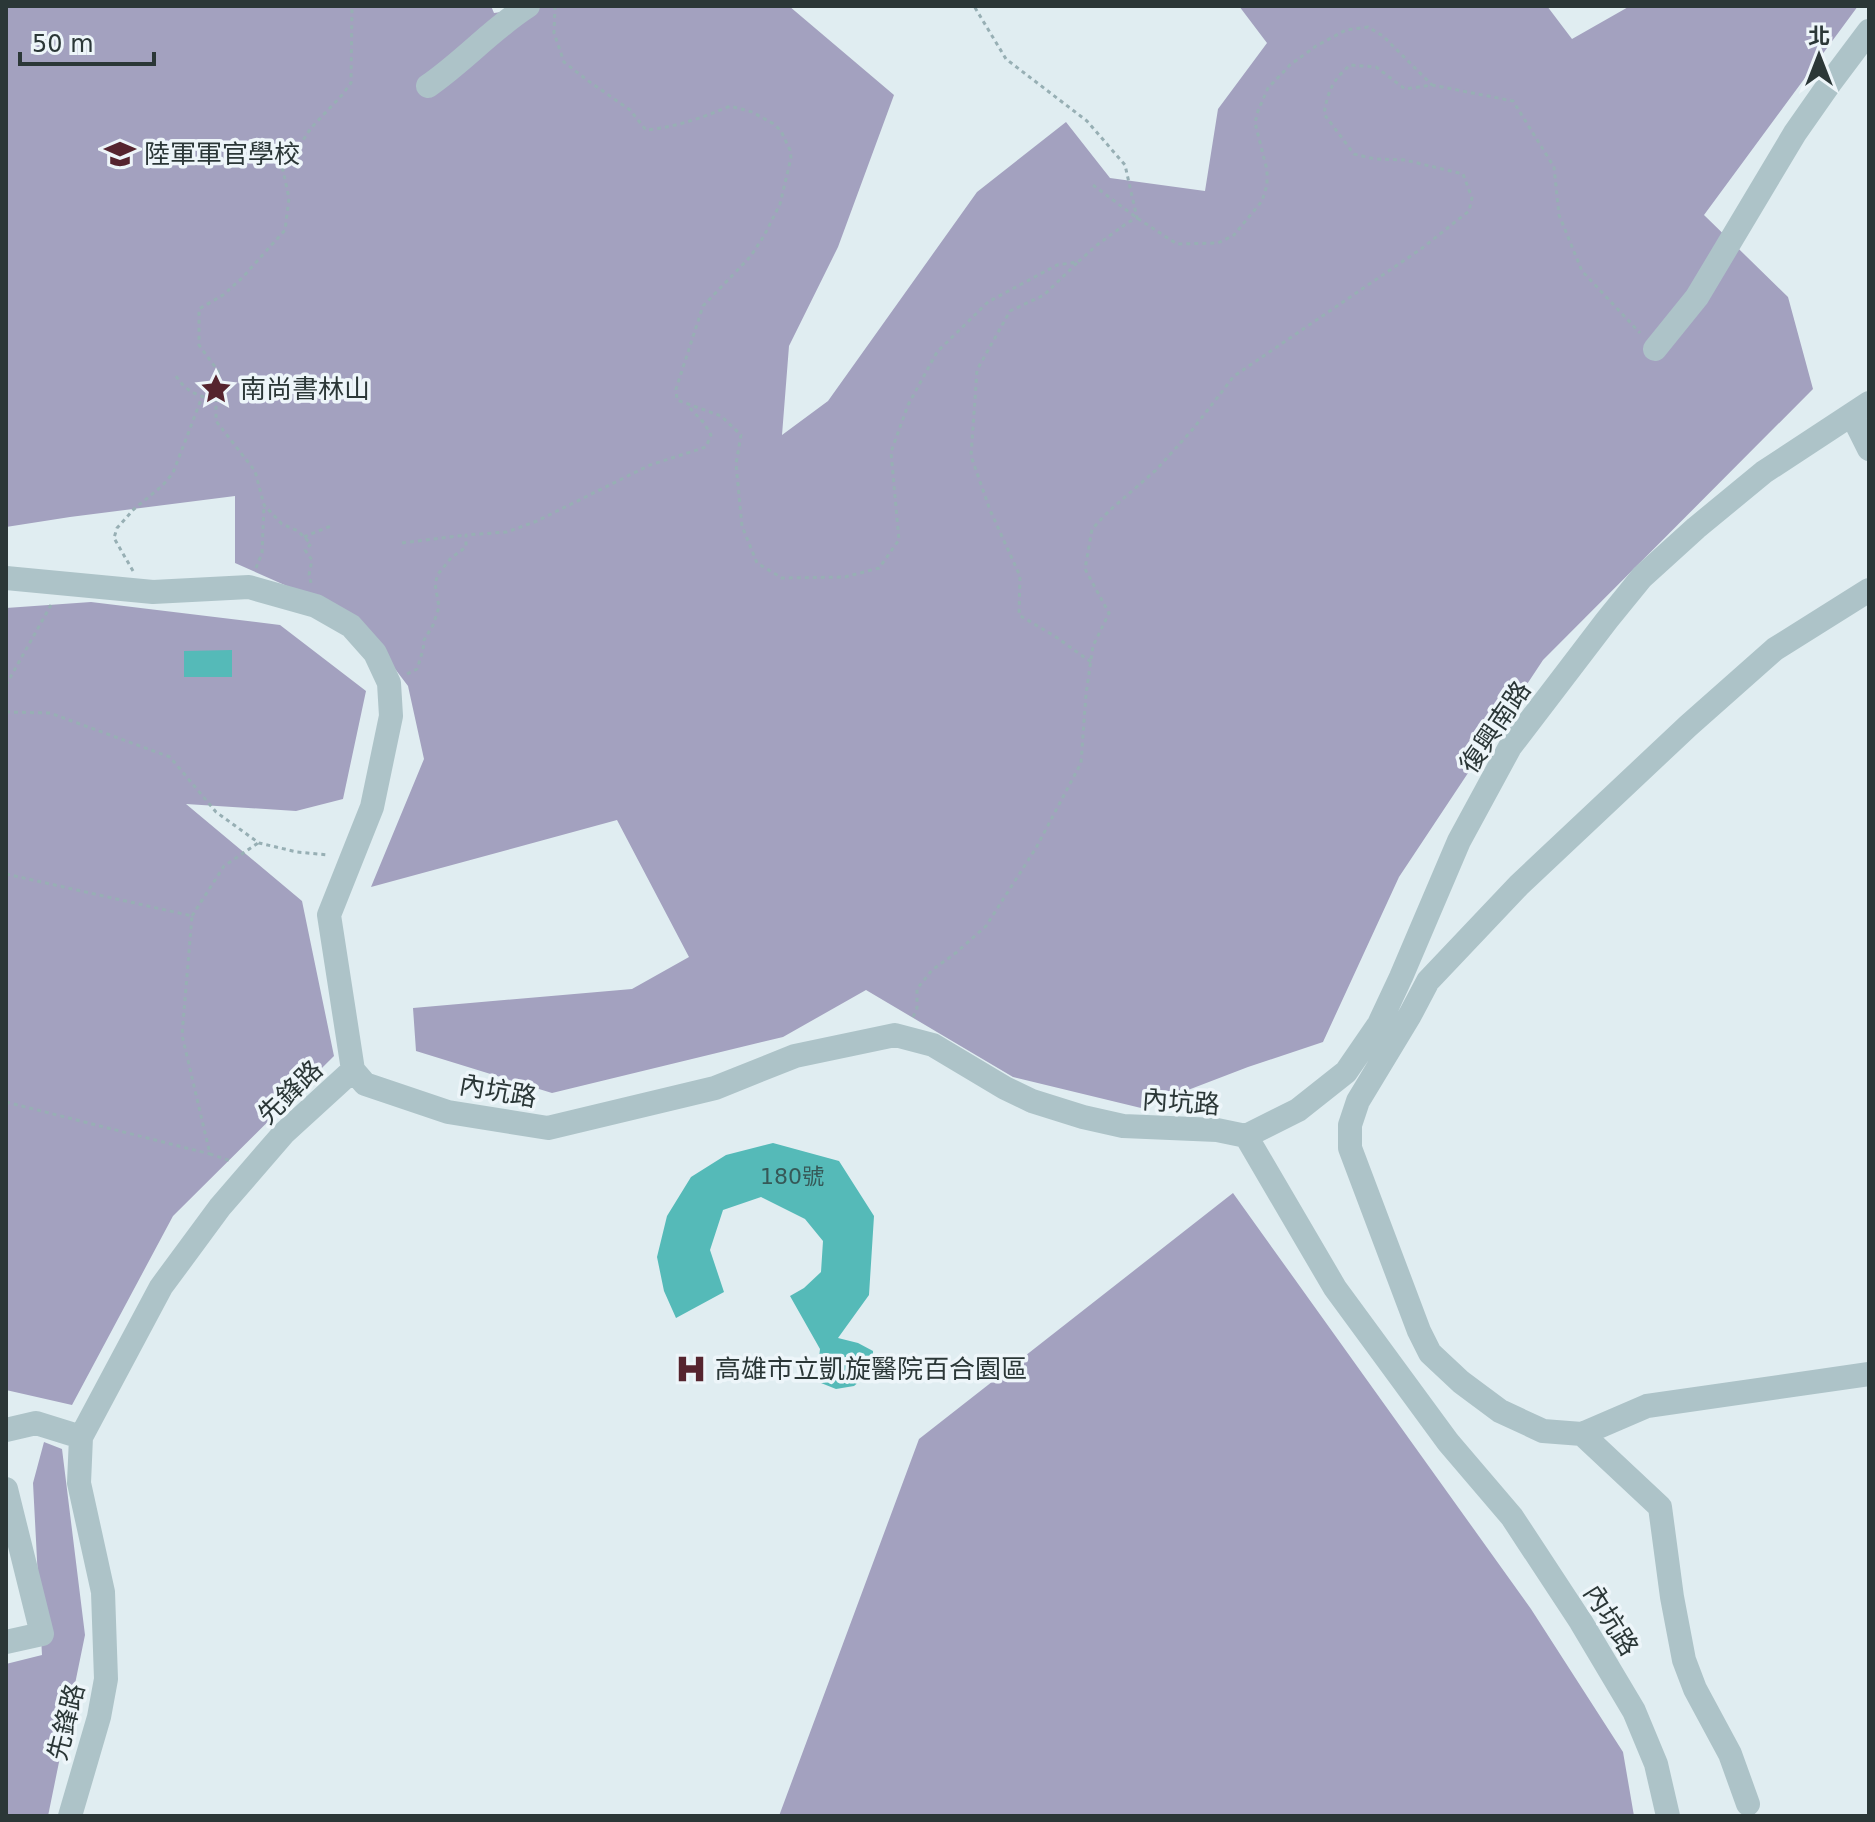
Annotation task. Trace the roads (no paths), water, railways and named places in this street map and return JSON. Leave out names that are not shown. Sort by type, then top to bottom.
[{"type":"street","points":[[428,86],[451,70],[502,23],[528,6]]},
{"type":"street","points":[[1655,349],[1697,297],[1795,133],[1869,31]]},
{"type":"street","points":[[1860,409],[1869,449]]},
{"type":"street","name":"復興南路","points":[[1246,1136],[1298,1110],[1346,1072],[1379,1024],[1459,841],[1510,747],[1642,577],[1764,472],[1860,409]]},
{"type":"street","name":"先鋒路","points":[[6,578],[153,592],[249,587],[316,606],[351,626],[375,653],[389,683],[391,716],[372,807],[329,915],[353,1070],[284,1133],[220,1207],[161,1287],[81,1437],[79,1483],[103,1592],[106,1679],[99,1717],[70,1816]]},
{"type":"street","points":[[1869,590],[1775,649],[1519,885],[1428,981],[1358,1101],[1350,1125],[1350,1148],[1430,1353],[1461,1382],[1500,1411],[1543,1431],[1582,1434],[1647,1406],[1869,1374]]},
{"type":"street","name":"內坑路","points":[[353,1070],[365,1084],[448,1112],[548,1128],[715,1088],[795,1056],[895,1035],[933,1045],[1032,1101],[1083,1117],[1123,1126],[1217,1130],[1246,1136],[1335,1288],[1448,1442],[1512,1517],[1581,1622],[1634,1711],[1656,1764],[1668,1816]]},
{"type":"street","points":[[6,1430],[36,1423],[81,1437]]},
{"type":"street","points":[[1582,1434],[1660,1507],[1684,1660],[1695,1689],[1730,1754],[1748,1804]]},
{"type":"street","points":[[6,1489],[42,1634],[6,1642]]},
{"type":"place","name":"陸軍軍官學校","points":[[120,154]]},
{"type":"place","name":"南尚書林山","points":[[216,389]]},
{"type":"place","name":"高雄市立凱旋醫院百合園區","points":[[691,1369]]}]
